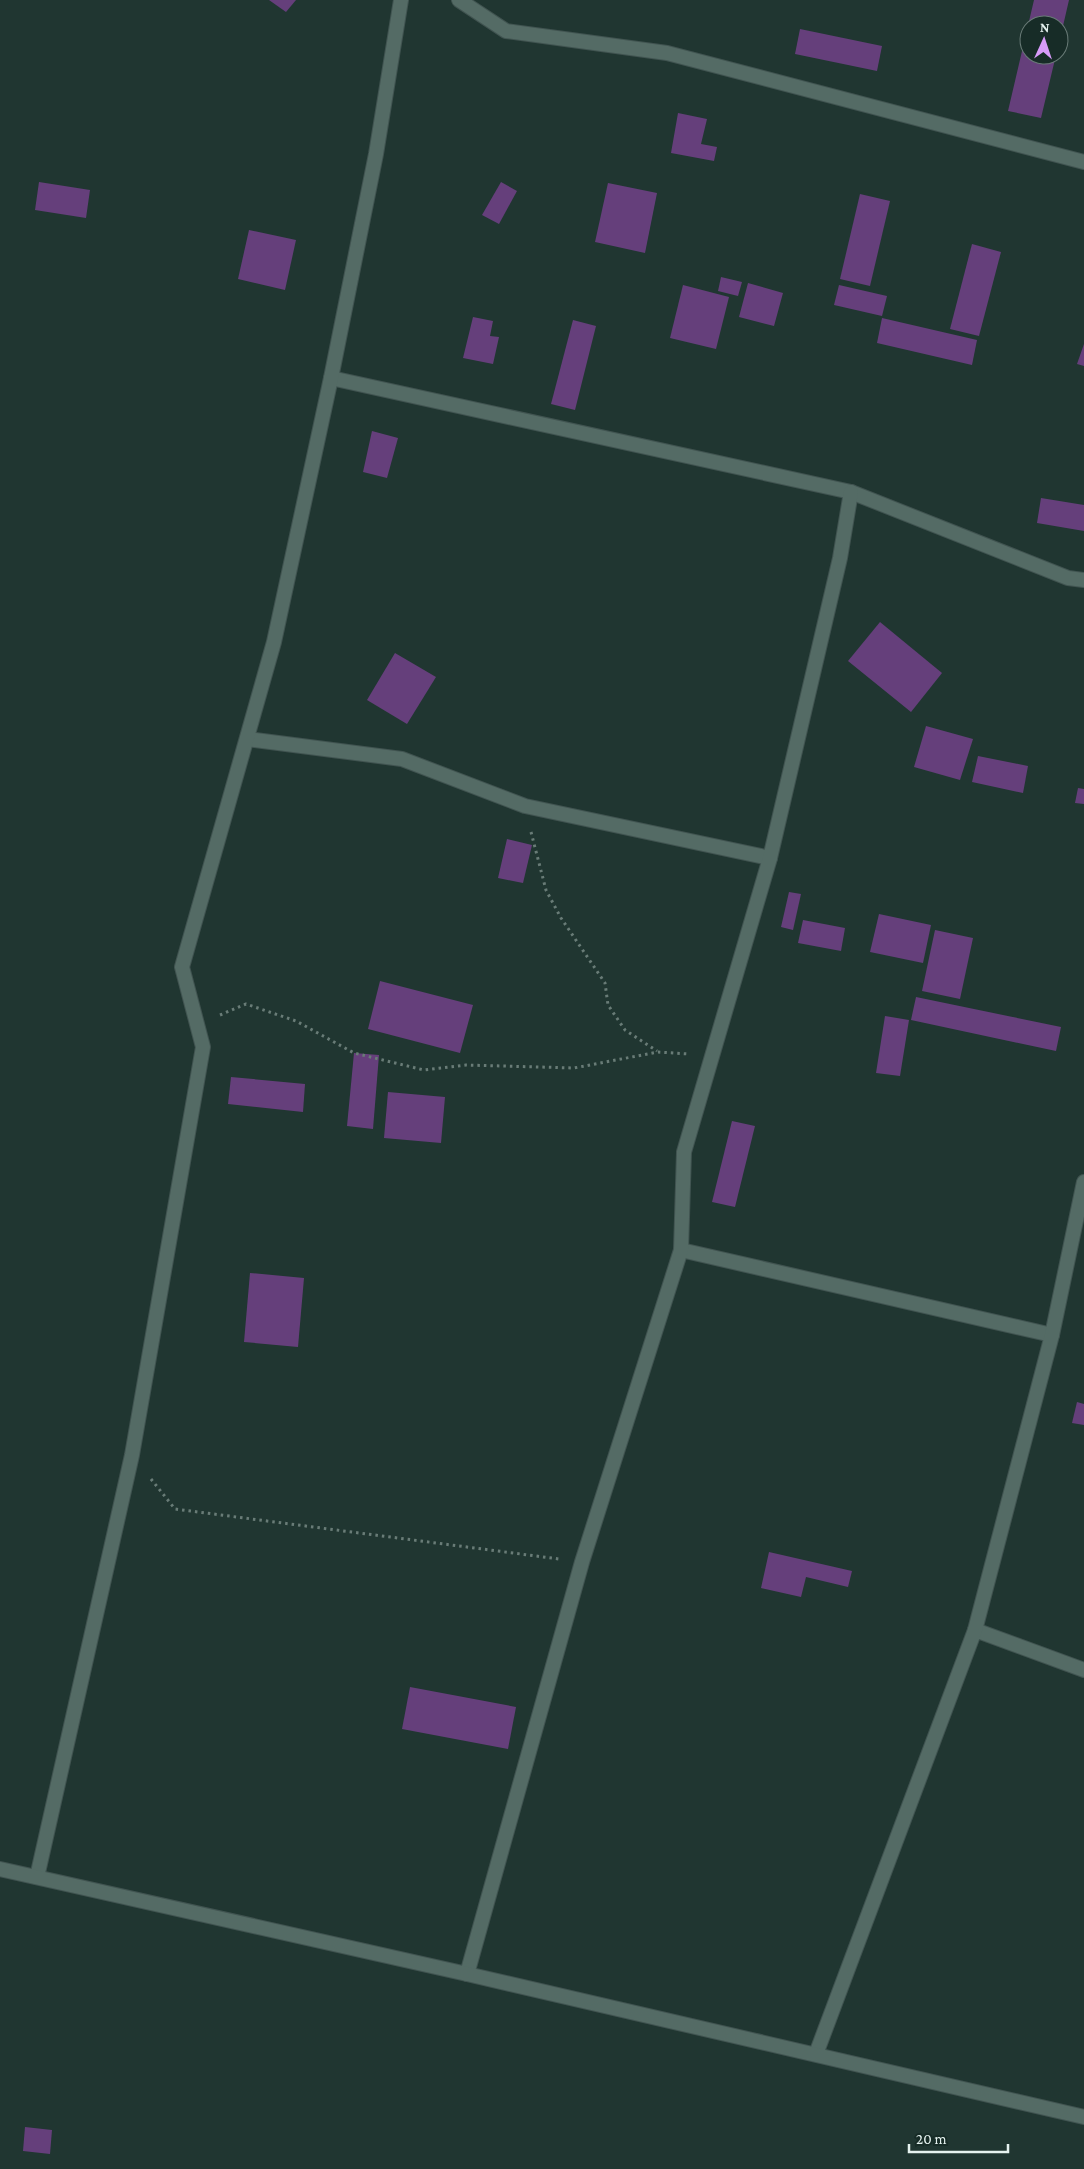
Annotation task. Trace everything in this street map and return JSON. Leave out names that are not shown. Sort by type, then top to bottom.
[{"type":"street","points":[[37,1877],[132,1455],[203,1047],[182,966],[274,642],[331,378],[376,154],[402,0]]},
{"type":"street","points":[[459,0],[506,31],[667,53],[1084,162]]},
{"type":"street","points":[[331,378],[851,492],[1068,578],[1084,580]]},
{"type":"street","points":[[467,1974],[582,1562],[681,1250],[684,1152],[770,858],[840,558],[851,492]]},
{"type":"street","points":[[247,739],[402,760],[525,806],[770,858]]},
{"type":"street","points":[[816,2054],[975,1630],[1052,1336],[1084,1182]]},
{"type":"street","points":[[681,1250],[1052,1336]]},
{"type":"street","points":[[975,1630],[1084,1670]]},
{"type":"street","points":[[0,1869],[467,1974],[1084,2117]]},
{"type":"path","points":[[525,806],[537,862],[546,890],[560,918],[605,983],[608,1005],[625,1030],[658,1052]]},
{"type":"path","points":[[203,1047],[214,1018],[246,1004],[296,1021],[354,1053],[424,1070],[466,1065],[574,1068],[658,1052],[712,1056]]},
{"type":"path","points":[[132,1455],[174,1509],[582,1562]]},
{"type":"building","points":[[269,0],[296,0],[286,12]]},
{"type":"building","points":[[1034,0],[1069,0],[1066,15],[1030,15]]},
{"type":"building","points":[[800,29],[882,46],[877,71],[795,54]]},
{"type":"building","points":[[1019,64],[1054,65],[1041,118],[1008,111]]},
{"type":"building","points":[[678,113],[707,119],[701,144],[717,147],[714,161],[671,153]]},
{"type":"building","points":[[39,182],[90,190],[86,218],[35,210]]},
{"type":"building","points":[[501,182],[517,191],[499,224],[482,215]]},
{"type":"building","points":[[608,183],[657,193],[645,253],[595,242]]},
{"type":"building","points":[[860,194],[890,201],[870,286],[840,279]]},
{"type":"building","points":[[249,230],[296,240],[285,290],[238,279]]},
{"type":"building","points":[[972,244],[1001,252],[979,336],[950,329]]},
{"type":"building","points":[[721,277],[742,282],[738,296],[718,291]]},
{"type":"building","points":[[748,283],[783,293],[774,326],[739,317]]},
{"type":"building","points":[[683,285],[729,297],[716,349],[670,338]]},
{"type":"building","points":[[839,285],[887,296],[882,316],[834,305]]},
{"type":"building","points":[[473,317],[493,321],[490,336],[499,337],[493,364],[463,358]]},
{"type":"building","points":[[882,318],[977,340],[972,365],[877,343]]},
{"type":"building","points":[[573,320],[596,326],[575,410],[551,404]]},
{"type":"building","points":[[1084,344],[1084,366],[1077,364]]},
{"type":"building","points":[[372,431],[398,438],[387,478],[363,472]]},
{"type":"building","points":[[1041,498],[1084,505],[1084,531],[1037,523]]},
{"type":"building","points":[[880,622],[942,673],[911,712],[848,661]]},
{"type":"building","points":[[395,653],[436,677],[407,724],[367,700]]},
{"type":"building","points":[[926,726],[973,739],[960,780],[914,767]]},
{"type":"building","points":[[978,756],[1028,766],[1023,793],[972,782]]},
{"type":"building","points":[[1078,788],[1084,789],[1084,804],[1075,803]]},
{"type":"building","points":[[507,839],[532,845],[523,883],[498,878]]},
{"type":"building","points":[[789,892],[801,894],[793,930],[781,927]]},
{"type":"building","points":[[879,914],[931,925],[923,963],[870,952]]},
{"type":"building","points":[[803,920],[845,928],[841,951],[798,943]]},
{"type":"building","points":[[935,930],[973,938],[960,999],[922,991]]},
{"type":"building","points":[[380,981],[473,1005],[460,1053],[368,1029]]},
{"type":"building","points":[[916,997],[1061,1027],[1056,1051],[911,1020]]},
{"type":"building","points":[[885,1016],[909,1020],[900,1076],[876,1073]]},
{"type":"building","points":[[354,1053],[379,1055],[373,1129],[347,1126]]},
{"type":"building","points":[[231,1077],[305,1084],[303,1112],[228,1104]]},
{"type":"building","points":[[388,1092],[445,1097],[441,1143],[384,1138]]},
{"type":"building","points":[[732,1121],[755,1126],[735,1207],[712,1202]]},
{"type":"building","points":[[250,1273],[304,1278],[298,1347],[244,1342]]},
{"type":"building","points":[[1077,1402],[1084,1404],[1084,1425],[1072,1423]]},
{"type":"building","points":[[769,1552],[852,1571],[848,1587],[806,1577],[801,1597],[761,1588]]},
{"type":"building","points":[[410,1687],[516,1707],[508,1749],[402,1729]]},
{"type":"building","points":[[25,2127],[52,2130],[50,2154],[23,2151]]}]
